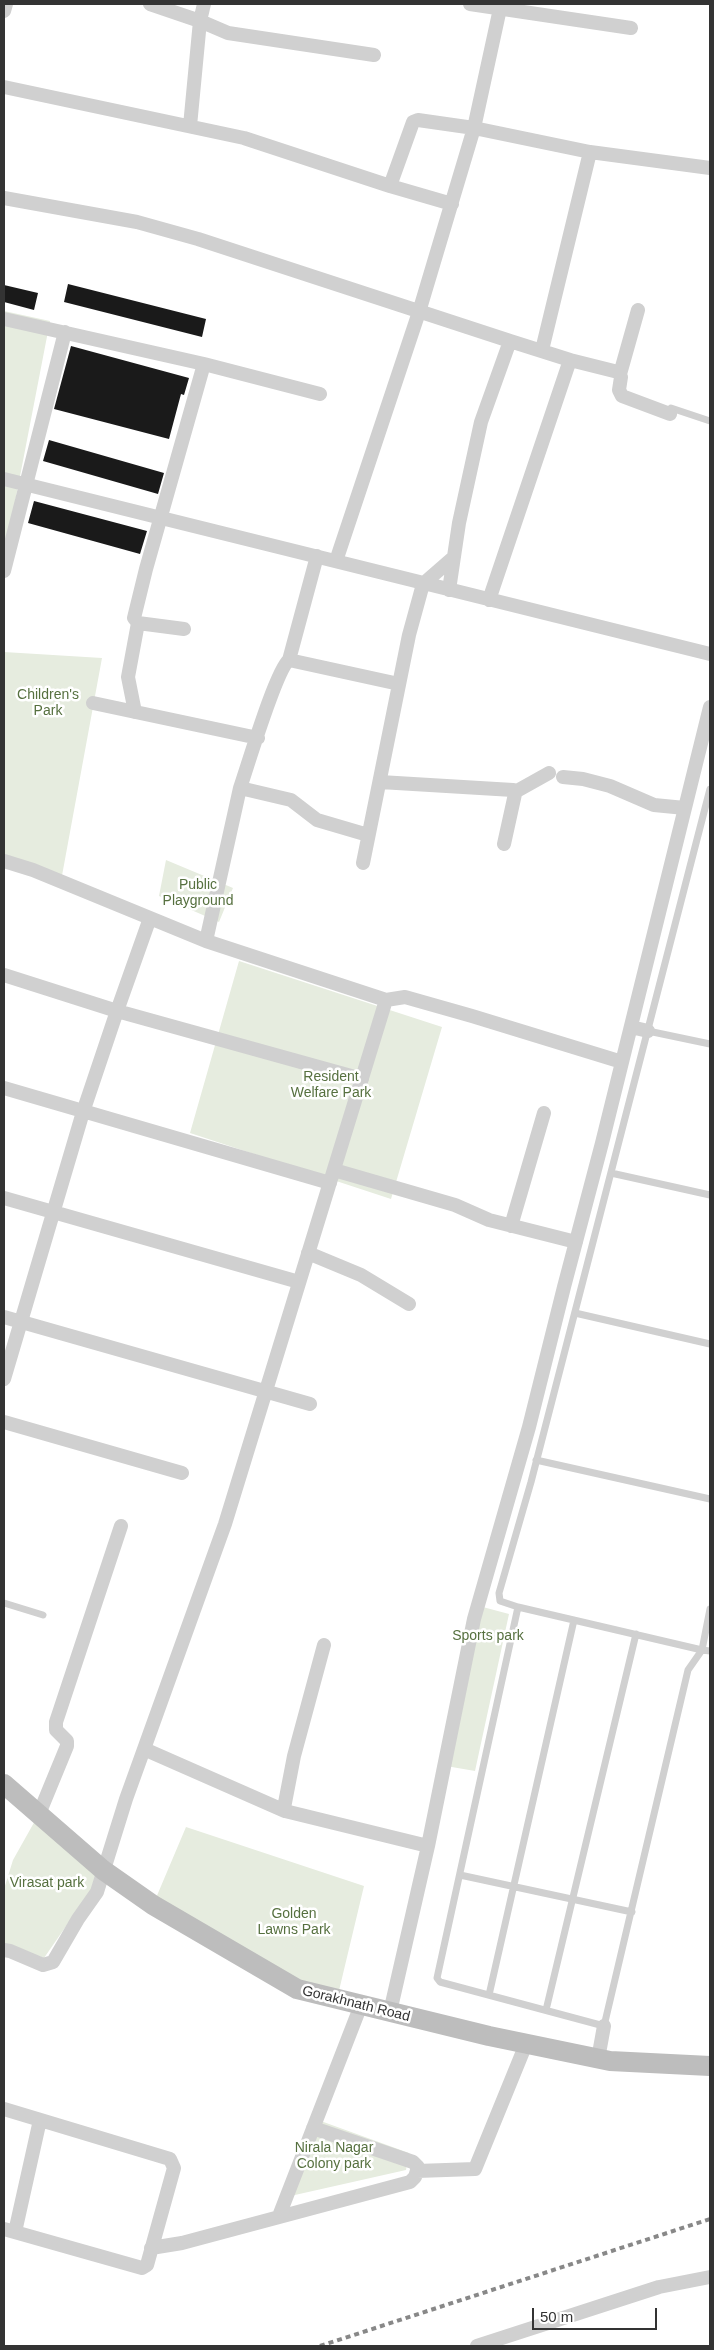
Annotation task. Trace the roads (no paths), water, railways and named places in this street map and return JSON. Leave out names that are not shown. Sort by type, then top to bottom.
[{"type":"main road","name":"Gorakhnath Road","points":[[4,1784],[104,1870],[153,1905],[298,1989],[526,2044],[598,2059],[671,2066],[710,2066]]},
{"type":"street","points":[[4,12],[6,4]]},
{"type":"street","points":[[150,4],[200,21],[228,34],[374,55]]},
{"type":"street","points":[[190,126],[200,21],[204,4]]},
{"type":"street","points":[[470,4],[500,6],[631,28]]},
{"type":"street","points":[[336,561],[419,312],[452,204],[474,128],[500,6]]},
{"type":"street","points":[[4,87],[244,138],[390,186],[452,204]]},
{"type":"street","points":[[390,186],[414,122],[418,120],[474,128],[590,152],[710,168]]},
{"type":"street","points":[[542,350],[590,152]]},
{"type":"street","points":[[4,198],[137,222],[198,239],[419,312],[620,374]]},
{"type":"street","points":[[638,310],[620,374],[619,390],[622,396],[671,411]]},
{"type":"street","points":[[4,319],[204,364],[320,394]]},
{"type":"street","points":[[4,571],[65,332]]},
{"type":"street","points":[[450,590],[459,523],[482,422],[510,341]]},
{"type":"street","points":[[489,600],[570,360]]},
{"type":"street","points":[[184,629],[138,623],[134,618],[204,364]]},
{"type":"street","points":[[4,479],[710,654]]},
{"type":"street","points":[[206,940],[240,788],[271,695],[284,663],[289,660],[317,556]]},
{"type":"street","points":[[362,864],[408,635],[423,584],[454,556]]},
{"type":"street","points":[[135,712],[128,677],[138,623]]},
{"type":"street","points":[[289,660],[399,684]]},
{"type":"street","points":[[93,703],[258,738]]},
{"type":"street","points":[[390,2012],[428,1846],[474,1619],[529,1427],[710,707]]},
{"type":"street","points":[[504,844],[516,792],[549,773]]},
{"type":"street","points":[[563,777],[583,779],[610,786],[654,805],[685,808]]},
{"type":"street","points":[[380,782],[510,789],[516,792]]},
{"type":"street","points":[[240,788],[292,800],[317,820],[368,835]]},
{"type":"street","points":[[4,860],[206,940],[386,1000],[405,997],[622,1062]]},
{"type":"street","points":[[4,1379],[83,1112],[150,918]]},
{"type":"street","points":[[4,975],[117,1011],[362,1079]]},
{"type":"street","points":[[4,1950],[43,1965],[53,1962],[78,1919],[97,1892],[144,1749],[225,1524],[386,1000]]},
{"type":"street","points":[[631,1027],[648,1031]]},
{"type":"street","points":[[4,1088],[83,1112],[332,1176],[455,1205],[489,1220],[576,1242]]},
{"type":"street","points":[[511,1226],[544,1113]]},
{"type":"street","points":[[4,1198],[299,1282]]},
{"type":"street","points":[[308,1253],[361,1275],[409,1304]]},
{"type":"street","points":[[4,1317],[265,1393],[310,1404]]},
{"type":"street","points":[[4,1422],[182,1473]]},
{"type":"street","points":[[40,1814],[68,1746],[67,1741],[56,1730],[56,1722],[121,1526]]},
{"type":"street","points":[[286,1811],[284,1808],[294,1756],[324,1645]]},
{"type":"street","points":[[144,1749],[286,1811],[428,1846]]},
{"type":"street","points":[[279,2216],[361,2005]]},
{"type":"street","points":[[598,2059],[604,2026]]},
{"type":"street","points":[[417,2171],[475,2169],[526,2044]]},
{"type":"street","points":[[4,2109],[170,2159],[173,2162],[174,2168],[147,2265],[138,2268],[9,2230],[40,2120]]},
{"type":"street","points":[[152,2248],[182,2243],[410,2182],[417,2171],[418,2167],[413,2162],[313,2128]]},
{"type":"street","points":[[477,2346],[512,2341],[659,2287],[710,2276]]},
{"type":"lane","points":[[671,411],[710,421]]},
{"type":"lane","points":[[710,789],[536,1460],[499,1593],[500,1601],[518,1607],[710,1651]]},
{"type":"lane","points":[[648,1031],[710,1044]]},
{"type":"lane","points":[[611,1173],[710,1195]]},
{"type":"lane","points":[[574,1314],[710,1344]]},
{"type":"lane","points":[[536,1460],[710,1499]]},
{"type":"lane","points":[[4,1604],[43,1615]]},
{"type":"lane","points":[[518,1607],[437,1978],[440,1982],[604,2026],[688,1670],[702,1650],[710,1609]]},
{"type":"lane","points":[[489,1995],[574,1620]]},
{"type":"lane","points":[[546,2010],[636,1634]]},
{"type":"lane","points":[[460,1875],[632,1912]]},
{"type":"railway","points":[[320,2346],[710,2219]]},
{"type":"park label","name":"Children's Park","points":[[48,704]]},
{"type":"park label","name":"Public Playground","points":[[198,894]]},
{"type":"park label","name":"Resident Welfare Park","points":[[331,1086]]},
{"type":"park label","name":"Sports park","points":[[488,1636]]},
{"type":"park label","name":"Virasat park","points":[[47,1883]]},
{"type":"park label","name":"Golden Lawns Park","points":[[294,1922]]},
{"type":"park label","name":"Nirala Nagar Colony park","points":[[334,2156]]}]
